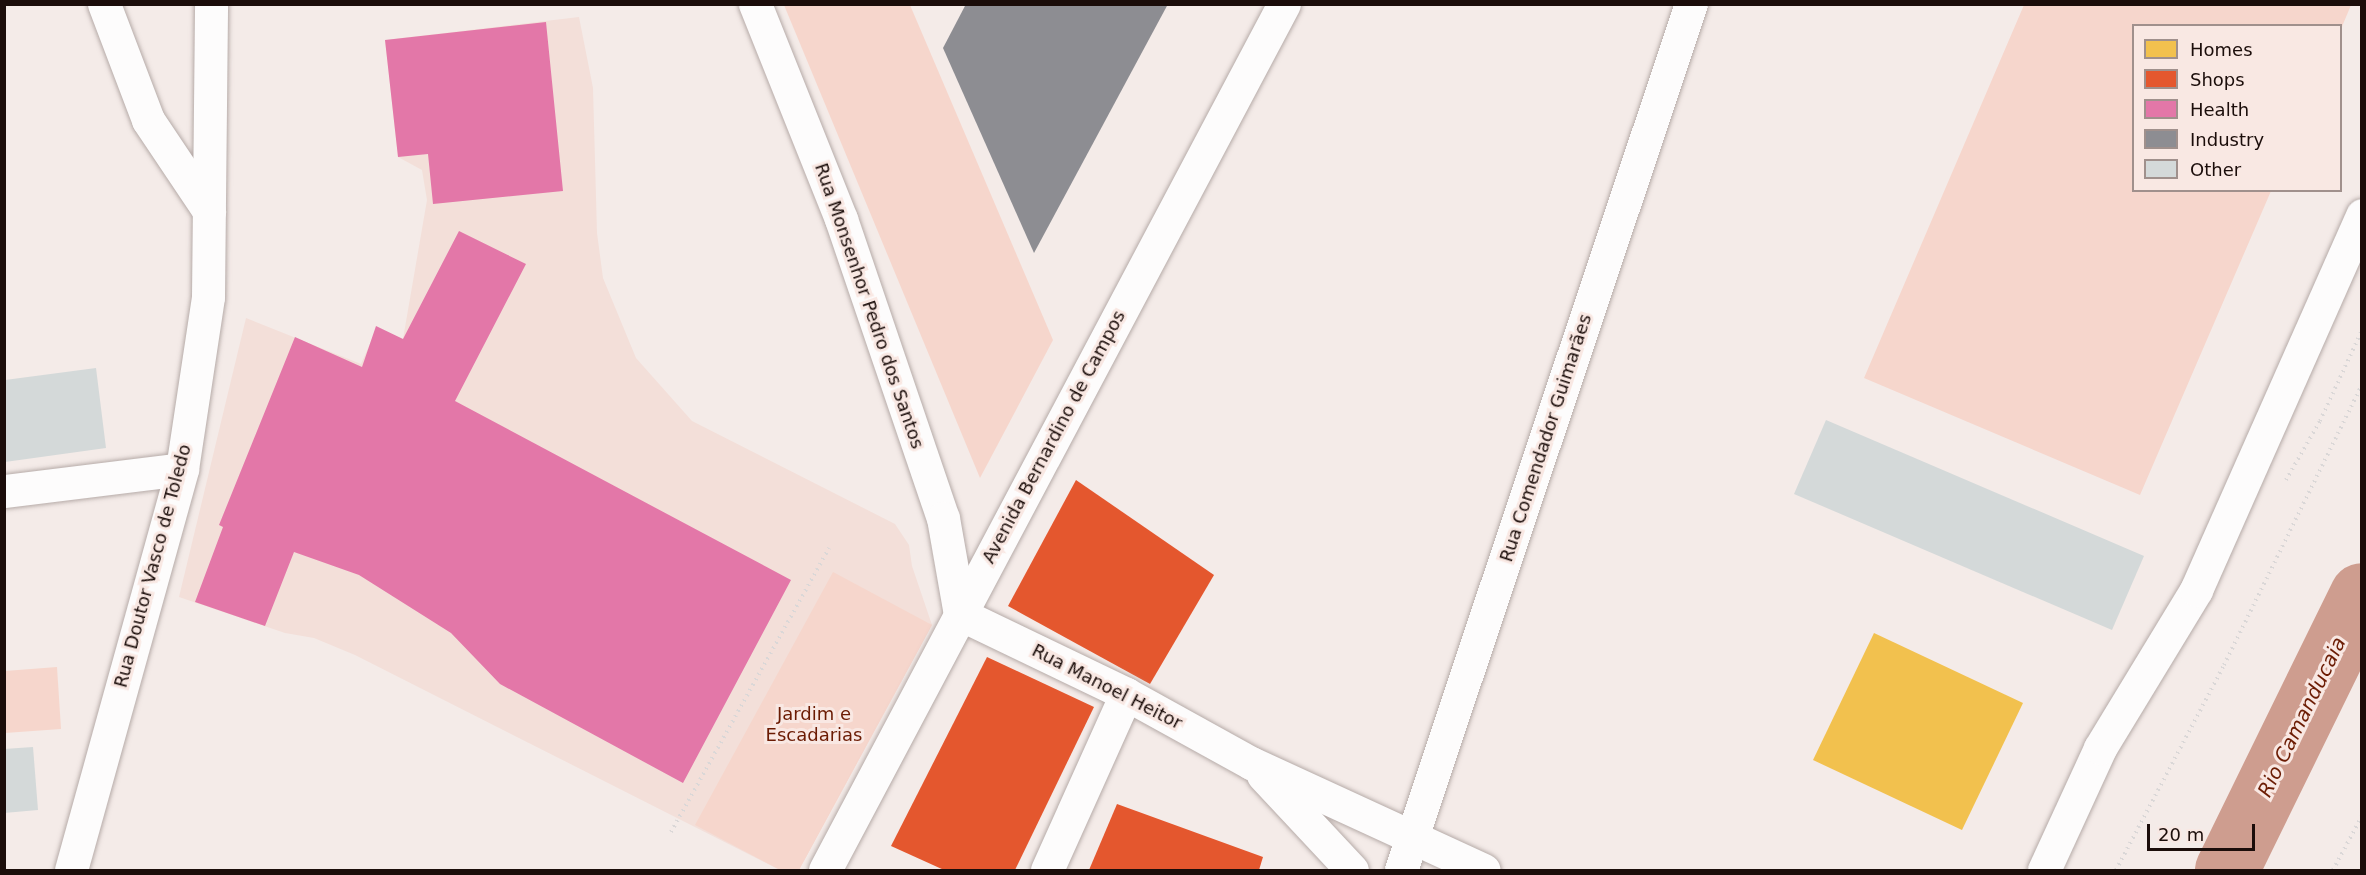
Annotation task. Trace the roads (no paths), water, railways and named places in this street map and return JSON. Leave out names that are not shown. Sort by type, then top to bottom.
[{"type":"street","points":[[104,4],[148,120],[209,211]]},
{"type":"street","name":"Rua Doutor Vasco de Toledo","points":[[71,870],[182,470],[208,297],[212,4]]},
{"type":"street","name":"Rua Monsenhor Pedro dos Santos","points":[[755,4],[841,219],[943,518],[960,614]]},
{"type":"street","name":"Avenida Bernardino de Campos","points":[[825,870],[1284,4]]},
{"type":"street","name":"Rua Comendador Guimarães","points":[[1401,870],[1691,4]]},
{"type":"street","points":[[2044,870],[2100,748],[2196,590],[2361,215]]},
{"type":"street","points":[[4,491],[182,470]]},
{"type":"street","name":"Rua Manoel Heitor","points":[[960,614],[1126,694],[1251,763],[1484,870]]},
{"type":"street","points":[[1047,870],[1126,694]]},
{"type":"street","name":"Rua Manoel Heitor","points":[[1251,763],[1352,870]]},
{"type":"waterway","name":"Rio Camanducaia","points":[[2227,870],[2362,595]]},
{"type":"park label","name":"Jardim e Escadarias","points":[[814,725]]}]
